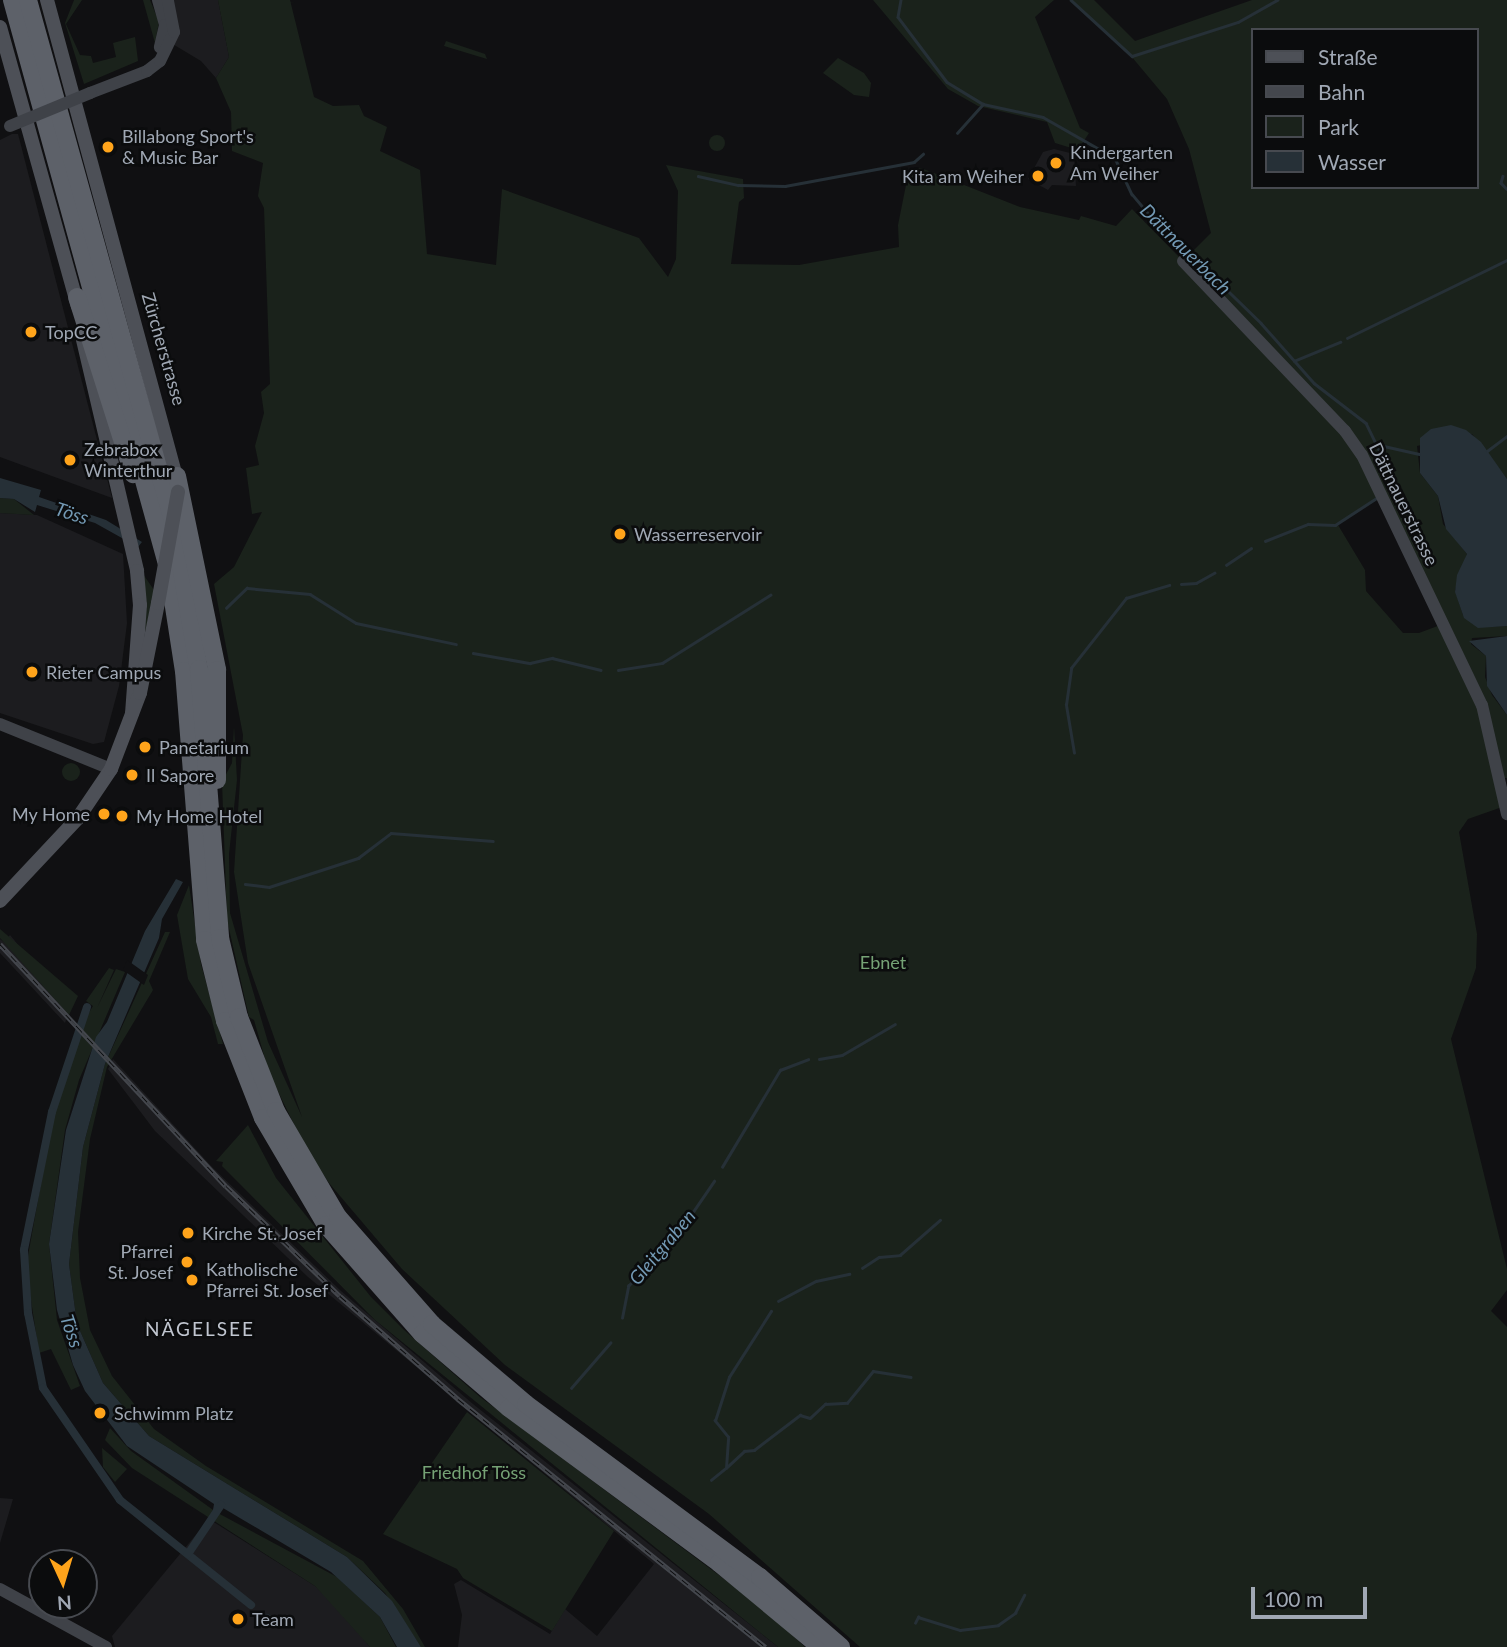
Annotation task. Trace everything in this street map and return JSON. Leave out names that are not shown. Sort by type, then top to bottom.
[{"type":"highway","points":[[12,0],[159,532],[184,671],[197,878],[209,961],[242,1070],[292,1173],[365,1275],[445,1355],[534,1428],[735,1575],[820,1647]]},
{"type":"highway","points":[[27,0],[183,565],[201,690],[210,857],[224,958],[252,1055],[299,1157],[363,1249],[410,1302],[478,1365],[744,1564],[841,1647]]},
{"type":"highway","points":[[76,297],[142,501],[159,532]]},
{"type":"highway","points":[[177,484],[187,513],[213,642],[220,708],[210,857]]},
{"type":"main road","name":"Zürcherstrasse","points":[[0,901],[87,807],[111,769],[132,713],[158,603],[177,484],[47,0]]},
{"type":"main road","name":"Zürcherstrasse","points":[[0,27],[76,297],[137,571],[139,605],[132,713]]},
{"type":"street","points":[[52,20],[58,0]]},
{"type":"street","points":[[137,74],[163,39],[165,20],[158,0]]},
{"type":"street","points":[[5,128],[158,63],[171,43],[174,19],[168,0]]},
{"type":"street","name":"Dättnauerstrasse","points":[[1182,261],[1359,449],[1482,705],[1507,814]]},
{"type":"street","points":[[0,724],[111,769]]},
{"type":"street","points":[[0,1589],[106,1647]]},
{"type":"shaded area","points":[[168,0],[218,0],[229,57],[216,78],[201,61],[171,43]]},
{"type":"shaded area","points":[[18,134],[112,498],[0,457],[0,140]]},
{"type":"shaded area","name":"Kindergarten Am Weiher","points":[[1054,149],[1074,154],[1076,186],[1052,185],[1048,190],[1028,179],[1043,152]]},
{"type":"shaded area","points":[[0,513],[37,515],[123,554],[127,623],[119,686],[104,742],[93,744],[0,713]]},
{"type":"shaded area","points":[[10,935],[62,998],[68,1014],[65,1023],[0,953],[0,939],[4,942]]},
{"type":"shaded area","points":[[113,1059],[213,1168],[341,1291],[473,1404],[778,1647],[458,1647],[462,1615],[454,1584],[461,1580],[550,1634],[565,1609],[597,1636],[654,1564],[308,1277],[155,1131],[108,1069]]},
{"type":"shaded area","points":[[0,1498],[13,1499],[0,1543]]},
{"type":"shaded area","points":[[209,1519],[315,1586],[339,1608],[370,1647],[115,1647],[112,1636]]},
{"type":"green space","points":[[74,0],[82,0],[66,24],[80,55],[91,56],[93,63],[116,57],[113,43],[135,37],[138,61],[84,84],[65,23]]},
{"type":"green space","points":[[143,0],[150,0],[159,22],[155,43]]},
{"type":"green space","name":"Ebnet","points":[[218,0],[290,0],[314,97],[333,106],[359,105],[364,116],[387,127],[380,151],[420,170],[427,254],[496,265],[502,189],[639,238],[668,277],[676,259],[678,191],[666,165],[743,179],[744,198],[739,202],[731,264],[799,265],[899,247],[898,225],[909,170],[921,168],[1020,207],[1079,220],[1081,216],[1116,226],[1132,209],[1183,261],[1211,233],[1189,149],[1167,99],[1131,56],[1071,0],[1094,0],[1135,41],[1252,0],[1507,0],[1507,479],[1472,434],[1417,446],[1420,473],[1438,496],[1443,524],[1467,554],[1455,590],[1463,615],[1478,627],[1507,626],[1507,636],[1472,638],[1471,644],[1486,656],[1485,677],[1492,695],[1507,715],[1507,778],[1500,778],[1505,806],[1468,819],[1459,832],[1477,934],[1476,968],[1451,1039],[1507,1269],[1507,1290],[1491,1311],[1507,1327],[1507,1647],[860,1647],[709,1514],[505,1365],[402,1269],[329,1183],[306,1149],[269,1073],[254,1020],[249,1017],[227,920],[222,782],[232,763],[234,726],[237,780],[229,854],[230,913],[268,1042],[302,1117],[248,963],[234,872],[243,735],[214,584],[234,567],[262,512],[252,514],[246,468],[259,465],[255,446],[264,413],[261,392],[270,384],[264,208],[258,196],[263,163],[232,151],[231,112],[216,78],[229,57]],"holes":[[[1381,495],[1443,624],[1419,633],[1403,633],[1366,591],[1365,570],[1338,525]]]},
{"type":"green space","points":[[873,0],[1054,0],[1035,17],[1080,128],[1089,133],[1078,150],[1055,143],[1047,122],[978,106],[948,89]]},
{"type":"green space","points":[[446,41],[485,54],[487,59],[444,46]]},
{"type":"green space","points":[[838,58],[864,73],[871,83],[869,97],[854,95],[823,73]]},
{"type":"green space","points":[[717,135],[723,137],[723,149],[717,151],[711,149],[709,143],[711,137]]},
{"type":"green space","points":[[0,498],[14,499],[34,515],[0,513]]},
{"type":"green space","points":[[143,574],[154,590],[138,667]]},
{"type":"green space","points":[[71,763],[77,766],[80,772],[77,778],[71,781],[65,778],[62,772],[65,766]]},
{"type":"green space","points":[[189,885],[201,964],[223,1044],[218,1044],[211,1017],[188,979],[177,915]]},
{"type":"green space","points":[[0,929],[78,996],[69,1015],[0,938]]},
{"type":"green space","points":[[165,932],[170,932],[149,981],[153,990],[107,1067],[90,1139],[78,1232],[80,1278],[90,1330],[112,1376],[154,1429],[206,1466],[363,1561],[403,1609],[425,1647],[421,1647],[385,1593],[347,1557],[149,1436],[103,1383],[77,1324],[69,1264],[83,1147],[105,1064]]},
{"type":"green space","points":[[109,968],[114,970],[97,1008],[116,969],[125,972],[79,1080],[65,1130],[49,1244],[57,1320],[80,1386],[71,1390],[51,1349],[39,1353],[26,1267],[54,1111],[78,1031],[93,1006],[86,1001]]},
{"type":"green space","points":[[248,1125],[276,1178],[371,1297],[403,1329],[480,1397],[763,1608],[805,1647],[778,1647],[375,1320],[222,1166],[223,1162],[216,1161]]},
{"type":"green space","name":"Friedhof Töss","points":[[467,1412],[614,1531],[552,1631],[463,1578],[457,1569],[383,1534]]},
{"type":"green space","points":[[110,1428],[131,1451],[216,1512],[337,1577],[380,1617],[396,1647],[370,1647],[315,1586],[132,1468],[105,1440]]},
{"type":"green space","points":[[102,1448],[127,1469],[115,1482],[103,1467]]},
{"type":"water","points":[[1451,425],[1466,430],[1481,442],[1507,479],[1507,626],[1478,628],[1464,618],[1455,592],[1457,575],[1467,554],[1446,529],[1438,496],[1420,473],[1420,438],[1431,429]]},
{"type":"water","name":"Töss","points":[[0,478],[41,490],[39,497],[106,520],[142,542],[138,547],[95,523],[37,505],[35,512],[14,499],[0,498]]},
{"type":"water","points":[[1507,636],[1507,715],[1487,686],[1486,656],[1469,641]]},
{"type":"water","name":"Töss","points":[[176,879],[183,882],[162,919],[159,938],[105,1064],[83,1147],[69,1264],[77,1324],[103,1383],[149,1436],[347,1557],[392,1601],[421,1647],[397,1647],[380,1617],[331,1572],[223,1508],[213,1510],[214,1504],[127,1446],[85,1391],[73,1365],[57,1310],[49,1244],[66,1130],[96,1037],[107,1022],[145,931]]},
{"type":"pier","points":[[127,960],[148,975],[144,985],[123,970]]},
{"type":"waterway","name":"Dättnauerbach","points":[[901,0],[898,17],[947,82],[983,104],[1043,117],[1115,158],[1132,194],[1149,214],[1261,323],[1314,383],[1366,423],[1387,466],[1389,484]]},
{"type":"waterway","points":[[1071,0],[1132,56],[1238,22],[1277,0]]},
{"type":"waterway","points":[[957,133],[983,104]]},
{"type":"waterway","points":[[698,176],[738,185],[785,186],[914,162],[923,154]]},
{"type":"waterway","points":[[1503,176],[1501,183],[1507,189]]},
{"type":"waterway","points":[[1347,338],[1507,260]]},
{"type":"waterway","points":[[1294,361],[1340,342]]},
{"type":"waterway","points":[[1487,451],[1507,436]]},
{"type":"waterway","points":[[1375,444],[1419,454]]},
{"type":"waterway","name":"Dättnauerbach","points":[[1265,541],[1308,524],[1335,525],[1375,499]]},
{"type":"waterway","name":"Dättnauerbach","points":[[1226,565],[1251,548]]},
{"type":"waterway","name":"Dättnauerbach","points":[[1181,584],[1196,583],[1214,573]]},
{"type":"waterway","name":"Dättnauerbach","points":[[1074,753],[1066,705],[1071,668],[1126,598],[1169,585]]},
{"type":"waterway","points":[[226,608],[247,588],[310,594],[356,623],[456,644]]},
{"type":"waterway","points":[[618,670],[662,663],[770,595]]},
{"type":"waterway","points":[[473,653],[530,663],[552,658],[601,670]]},
{"type":"waterway","points":[[245,884],[269,887],[358,858],[391,833],[493,841]]},
{"type":"waterway","points":[[87,1007],[52,1112],[24,1250],[28,1313],[43,1388],[120,1500],[251,1605]]},
{"type":"waterway","points":[[819,1059],[842,1055],[895,1024]]},
{"type":"waterway","points":[[722,1167],[780,1070],[808,1059]]},
{"type":"waterway","name":"Gleitgraben","points":[[622,1318],[628,1286],[675,1238],[714,1181]]},
{"type":"waterway","points":[[862,1268],[879,1257],[900,1255],[940,1220]]},
{"type":"waterway","points":[[778,1301],[816,1281],[849,1274]]},
{"type":"waterway","points":[[711,1480],[726,1468],[728,1437],[715,1421],[729,1377],[771,1311]]},
{"type":"waterway","points":[[571,1388],[610,1343]]},
{"type":"waterway","points":[[726,1468],[744,1451],[754,1450],[800,1415],[810,1418],[825,1404],[847,1403],[873,1371],[911,1377]]},
{"type":"waterway","points":[[188,1554],[221,1505]]},
{"type":"waterway","points":[[915,1623],[918,1617],[960,1630],[998,1625],[1015,1613],[1024,1595]]},
{"type":"railway","points":[[0,944],[226,1186],[340,1296],[458,1399],[765,1647]]},
{"type":"place","name":"Billabong Sport's & Music Bar","points":[[108,147]]},
{"type":"place","name":"Kindergarten Am Weiher","points":[[1056,163]]},
{"type":"place","name":"Kita am Weiher","points":[[1038,176]]},
{"type":"place","name":"TopCC","points":[[31,332]]},
{"type":"place","name":"Zebrabox Winterthur","points":[[70,460]]},
{"type":"place","name":"Wasserreservoir","points":[[620,534]]},
{"type":"place","name":"Rieter Campus","points":[[32,672]]},
{"type":"place","name":"Panetarium","points":[[145,747]]},
{"type":"place","name":"Il Sapore","points":[[132,775]]},
{"type":"place","name":"My Home","points":[[104,814]]},
{"type":"place","name":"My Home Hotel","points":[[122,816]]},
{"type":"place","name":"Kirche St. Josef","points":[[188,1233]]},
{"type":"place","name":"Pfarrei St. Josef","points":[[187,1262]]},
{"type":"place","name":"Katholische Pfarrei St. Josef","points":[[192,1280]]},
{"type":"place","name":"Schwimm Platz","points":[[100,1413]]},
{"type":"place","name":"Team","points":[[238,1619]]},
{"type":"district","name":"NÄGELSEE","points":[[200,1329]]}]
